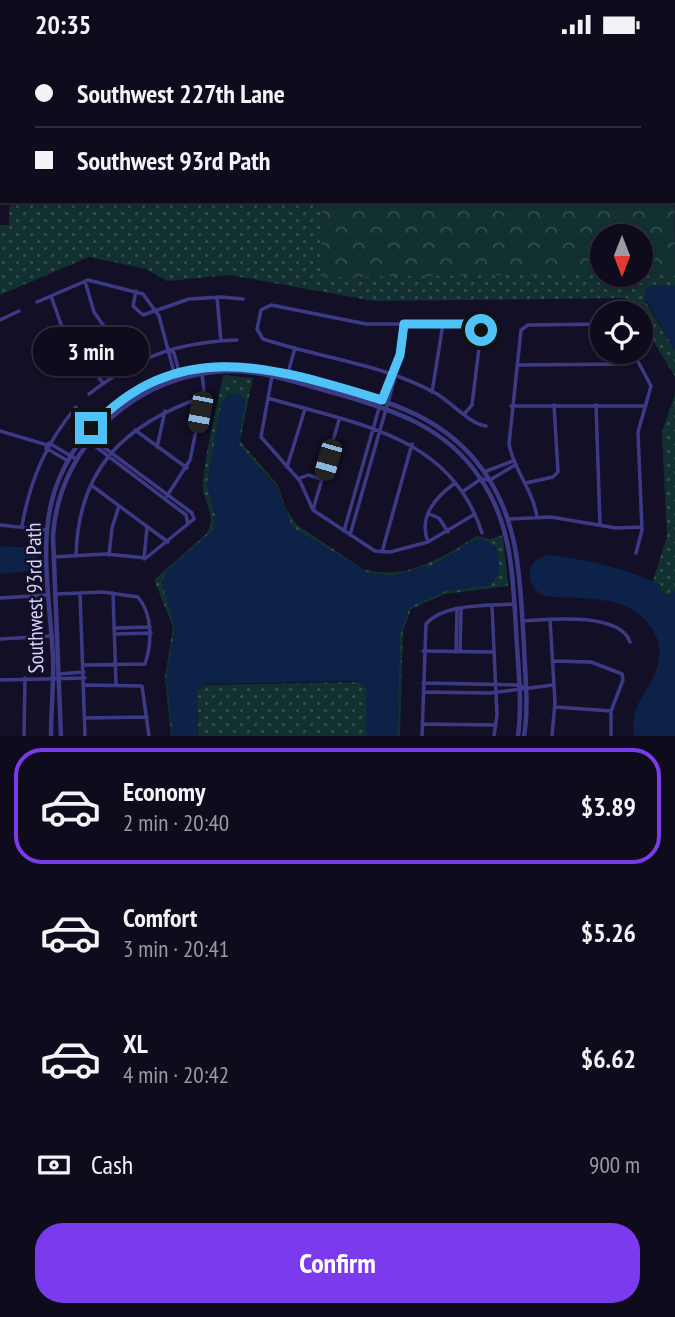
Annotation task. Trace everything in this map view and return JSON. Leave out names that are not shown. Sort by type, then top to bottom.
[{"type":"street","points":[[85,281],[94,312],[131,365]]},
{"type":"street","points":[[37,302],[85,281],[136,291],[151,301],[156,309],[169,349],[174,353],[179,379]]},
{"type":"street","points":[[136,291],[133,303],[138,313],[145,315],[189,299],[243,299]]},
{"type":"street","points":[[51,295],[62,328],[103,383]]},
{"type":"street","points":[[217,297],[221,341]]},
{"type":"street","points":[[465,413],[472,405],[481,332],[478,326],[363,324],[265,306],[258,319],[258,334],[265,340],[393,376],[432,392],[479,425],[486,426]]},
{"type":"street","points":[[0,320],[19,311]]},
{"type":"street","points":[[350,535],[379,432],[388,379],[393,376],[404,324]]},
{"type":"street","points":[[432,392],[443,324]]},
{"type":"street","points":[[537,517],[526,483],[514,463],[509,436],[524,326],[590,324]]},
{"type":"street","points":[[89,394],[131,365],[169,349],[237,340]]},
{"type":"street","points":[[288,373],[295,348]]},
{"type":"street","points":[[517,365],[626,364]]},
{"type":"street","points":[[636,553],[642,527],[638,435],[650,383],[640,364]]},
{"type":"street","name":"Southwest 93rd Path","points":[[51,736],[54,677],[47,530],[52,498],[69,458],[85,435],[127,396],[177,373],[236,365],[288,373],[384,400],[437,425],[462,446],[484,471],[509,519],[518,559],[526,688],[524,736]]},
{"type":"street","name":"Southwest 93rd Path","points":[[61,736],[61,676],[53,557],[56,511],[75,461],[90,440],[130,403],[179,379],[202,374],[239,372],[272,376],[383,407],[411,418],[441,436],[481,479],[496,506],[507,536],[520,688],[518,736]]},
{"type":"street","points":[[166,497],[187,468],[203,397],[202,374]]},
{"type":"street","points":[[272,376],[261,437],[298,479],[313,510],[350,535],[382,552],[428,542],[475,514]]},
{"type":"street","points":[[76,556],[80,515],[91,485],[107,457],[134,430],[165,410],[203,397]]},
{"type":"street","points":[[267,398],[412,444],[440,465],[455,482],[475,514],[482,533]]},
{"type":"street","points":[[526,483],[556,475],[559,466],[554,405]]},
{"type":"street","points":[[596,405],[600,524]]},
{"type":"street","points":[[512,406],[646,405]]},
{"type":"street","points":[[22,526],[29,490],[47,445],[76,407]]},
{"type":"street","points":[[344,531],[373,430],[383,407]]},
{"type":"street","points":[[287,467],[305,409]]},
{"type":"street","points":[[157,447],[165,410]]},
{"type":"street","points":[[313,510],[339,419]]},
{"type":"street","points":[[134,430],[187,468]]},
{"type":"street","points":[[1,438],[1,432],[47,445],[75,461]]},
{"type":"street","points":[[53,557],[109,555],[144,559],[194,519],[193,514],[107,457],[85,435]]},
{"type":"street","points":[[90,440],[111,452],[166,497]]},
{"type":"street","points":[[382,552],[412,444]]},
{"type":"street","points":[[462,492],[481,479],[484,471],[514,463]]},
{"type":"street","points":[[481,479],[490,480],[514,463]]},
{"type":"street","points":[[298,479],[306,475],[322,478]]},
{"type":"street","points":[[428,542],[425,529],[433,500],[455,482]]},
{"type":"street","points":[[91,485],[168,541]]},
{"type":"street","points":[[109,555],[112,528],[119,506]]},
{"type":"street","points":[[429,514],[439,518],[448,532]]},
{"type":"street","points":[[509,519],[537,517],[642,527]]},
{"type":"street","points":[[0,525],[47,530]]},
{"type":"street","points":[[144,559],[147,527]]},
{"type":"street","points":[[80,593],[85,736]]},
{"type":"street","points":[[56,594],[113,593],[140,598],[151,633],[144,665],[84,665]]},
{"type":"street","points":[[113,593],[116,685]]},
{"type":"street","points":[[0,597],[49,595]]},
{"type":"street","points":[[422,736],[426,624],[437,615],[459,610],[514,604]]},
{"type":"street","points":[[492,606],[496,725],[494,736]]},
{"type":"street","points":[[458,652],[459,610]]},
{"type":"street","points":[[550,619],[555,707],[552,736]]},
{"type":"street","points":[[522,621],[550,619],[612,625],[625,632],[630,642]]},
{"type":"street","points":[[115,631],[150,627]]},
{"type":"street","points":[[115,631],[151,633]]},
{"type":"street","points":[[0,639],[52,636]]},
{"type":"street","points":[[424,651],[493,652]]},
{"type":"street","points":[[552,661],[594,663],[622,674],[611,711],[611,736]]},
{"type":"street","points":[[0,680],[54,677],[84,672]]},
{"type":"street","points":[[61,676],[85,678]]},
{"type":"street","points":[[24,736],[25,678]]},
{"type":"street","points":[[423,683],[520,688],[553,685]]},
{"type":"street","points":[[85,685],[142,686],[149,736]]},
{"type":"street","points":[[422,692],[495,692],[520,688]]},
{"type":"street","points":[[555,707],[611,711]]},
{"type":"street","points":[[85,718],[148,717]]},
{"type":"street","points":[[422,723],[496,725]]},
{"type":"green space","points":[[9,203],[323,203],[322,277],[590,273],[590,287],[653,287],[653,272],[675,272],[675,285],[656,285],[645,301],[628,301],[626,298],[374,301],[229,275],[167,281],[146,269],[89,257],[0,295],[0,225],[9,225]]},
{"type":"green space","points":[[323,203],[675,203],[675,272],[653,273],[653,224],[590,224],[590,274],[321,277]]},
{"type":"green space","points":[[653,314],[675,350],[675,377],[653,341]]},
{"type":"green space","points":[[223,375],[253,378],[240,441],[278,485],[285,507],[297,525],[363,569],[378,572],[408,570],[437,559],[477,536],[490,539],[503,535],[508,586],[445,594],[411,609],[403,631],[400,736],[397,736],[400,634],[409,606],[446,590],[490,585],[499,571],[496,548],[477,539],[428,569],[426,566],[393,576],[363,571],[292,527],[276,486],[238,445],[245,401],[232,397],[222,402],[207,484],[215,514],[213,530],[162,582],[175,627],[167,677],[171,736],[165,677],[173,627],[154,580],[207,533],[210,526],[203,482]]},
{"type":"green space","points":[[675,394],[675,591],[668,596],[660,592],[653,581],[667,536],[662,432]]},
{"type":"green space","points":[[360,682],[366,688],[366,736],[198,736],[197,692],[201,685]]},
{"type":"water","points":[[675,285],[675,350],[653,312],[653,301],[646,301],[644,297],[647,287]]},
{"type":"water","points":[[230,393],[232,397],[234,393],[241,395],[245,401],[238,445],[276,487],[292,527],[369,573],[393,576],[426,566],[428,569],[477,539],[489,542],[496,549],[499,571],[490,585],[446,591],[409,607],[400,634],[397,736],[366,736],[366,688],[361,682],[355,681],[205,684],[197,692],[198,736],[173,736],[167,677],[175,627],[162,582],[166,572],[213,530],[215,514],[207,484],[222,402]]},
{"type":"water","points":[[0,546],[34,548],[32,553],[37,555],[36,570],[0,574]]},
{"type":"water","points":[[547,555],[620,569],[661,585],[659,592],[668,596],[675,591],[675,736],[634,736],[634,716],[656,671],[659,657],[655,634],[645,620],[621,604],[544,596],[538,592],[531,580],[531,568],[534,562]]},
{"type":"route","points":[[91,428],[114,406],[144,386],[174,374],[211,366],[268,368],[382,400],[388,379],[393,376],[400,355],[404,324],[472,324],[478,325],[481,330]]}]
